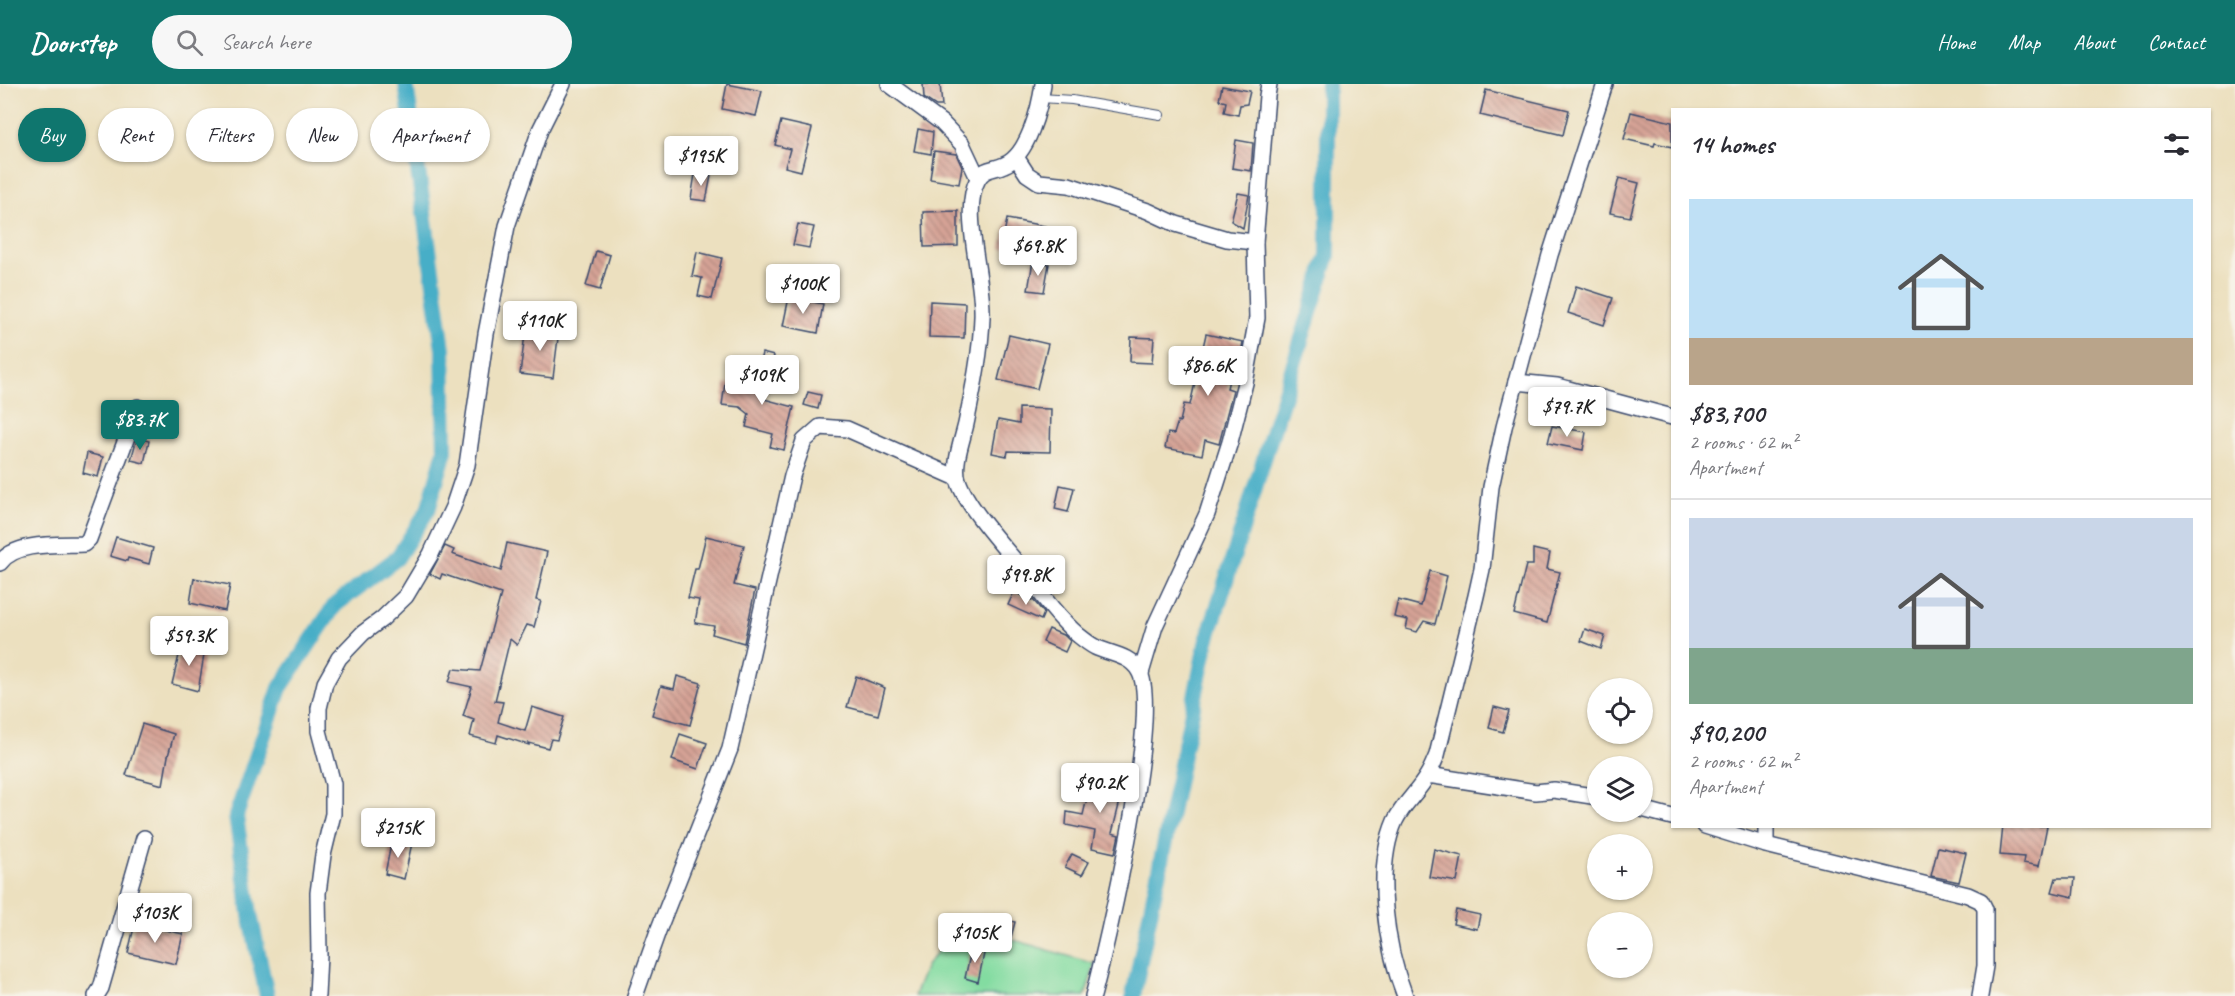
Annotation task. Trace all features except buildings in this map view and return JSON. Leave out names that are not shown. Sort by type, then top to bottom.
[{"type":"street","points":[[317,996],[318,893],[323,855],[333,813],[333,784],[319,731],[321,700],[326,683],[339,658],[363,633],[406,596],[431,554],[453,507],[467,465],[486,334],[507,226],[540,130],[562,84]]},
{"type":"street","points":[[889,84],[942,123],[962,144],[978,178]]},
{"type":"street","points":[[1141,673],[1155,626],[1207,514],[1230,442],[1245,383],[1257,318],[1255,242],[1269,84]]},
{"type":"street","points":[[1405,996],[1394,965],[1388,935],[1384,867],[1395,821],[1428,775],[1437,755],[1482,569],[1491,487],[1504,427],[1550,255],[1605,84]]},
{"type":"street","points":[[1042,91],[1028,139],[1016,157],[1005,165],[988,168],[978,178],[970,212],[981,291],[982,316],[978,354],[958,460],[957,478],[964,493],[989,528],[1055,612],[1094,646],[1133,662],[1141,673],[1145,686],[1139,770],[1119,888],[1093,996]]},
{"type":"street","points":[[1016,157],[1027,174],[1039,182],[1069,185],[1148,211],[1176,224],[1227,239],[1255,242]]},
{"type":"street","points":[[1516,382],[1557,386],[1671,417]]},
{"type":"street","points":[[0,563],[6,554],[17,549],[84,544],[89,539],[138,406]]},
{"type":"street","points":[[635,996],[658,931],[730,749],[792,476],[804,441],[820,427],[847,429],[957,478]]},
{"type":"street","points":[[1428,775],[1536,792],[1554,790],[1587,795]]},
{"type":"street","points":[[1653,812],[1671,817]]},
{"type":"street","points":[[1711,828],[1766,846],[1968,895],[1981,901],[1985,909],[1985,966],[1980,996]]},
{"type":"street","points":[[1766,828],[1766,846]]},
{"type":"street","points":[[96,996],[101,988],[144,838]]},
{"type":"lane","points":[[1042,91],[1072,100],[1160,115]]},
{"type":"green space","points":[[960,924],[1095,964],[1085,996],[914,996],[926,966]]},
{"type":"waterway","points":[[267,996],[250,914],[236,816],[280,688],[335,605],[397,558],[428,510],[445,451],[443,349],[406,84]]},
{"type":"waterway","points":[[1133,996],[1206,644],[1328,255],[1328,84]]}]
